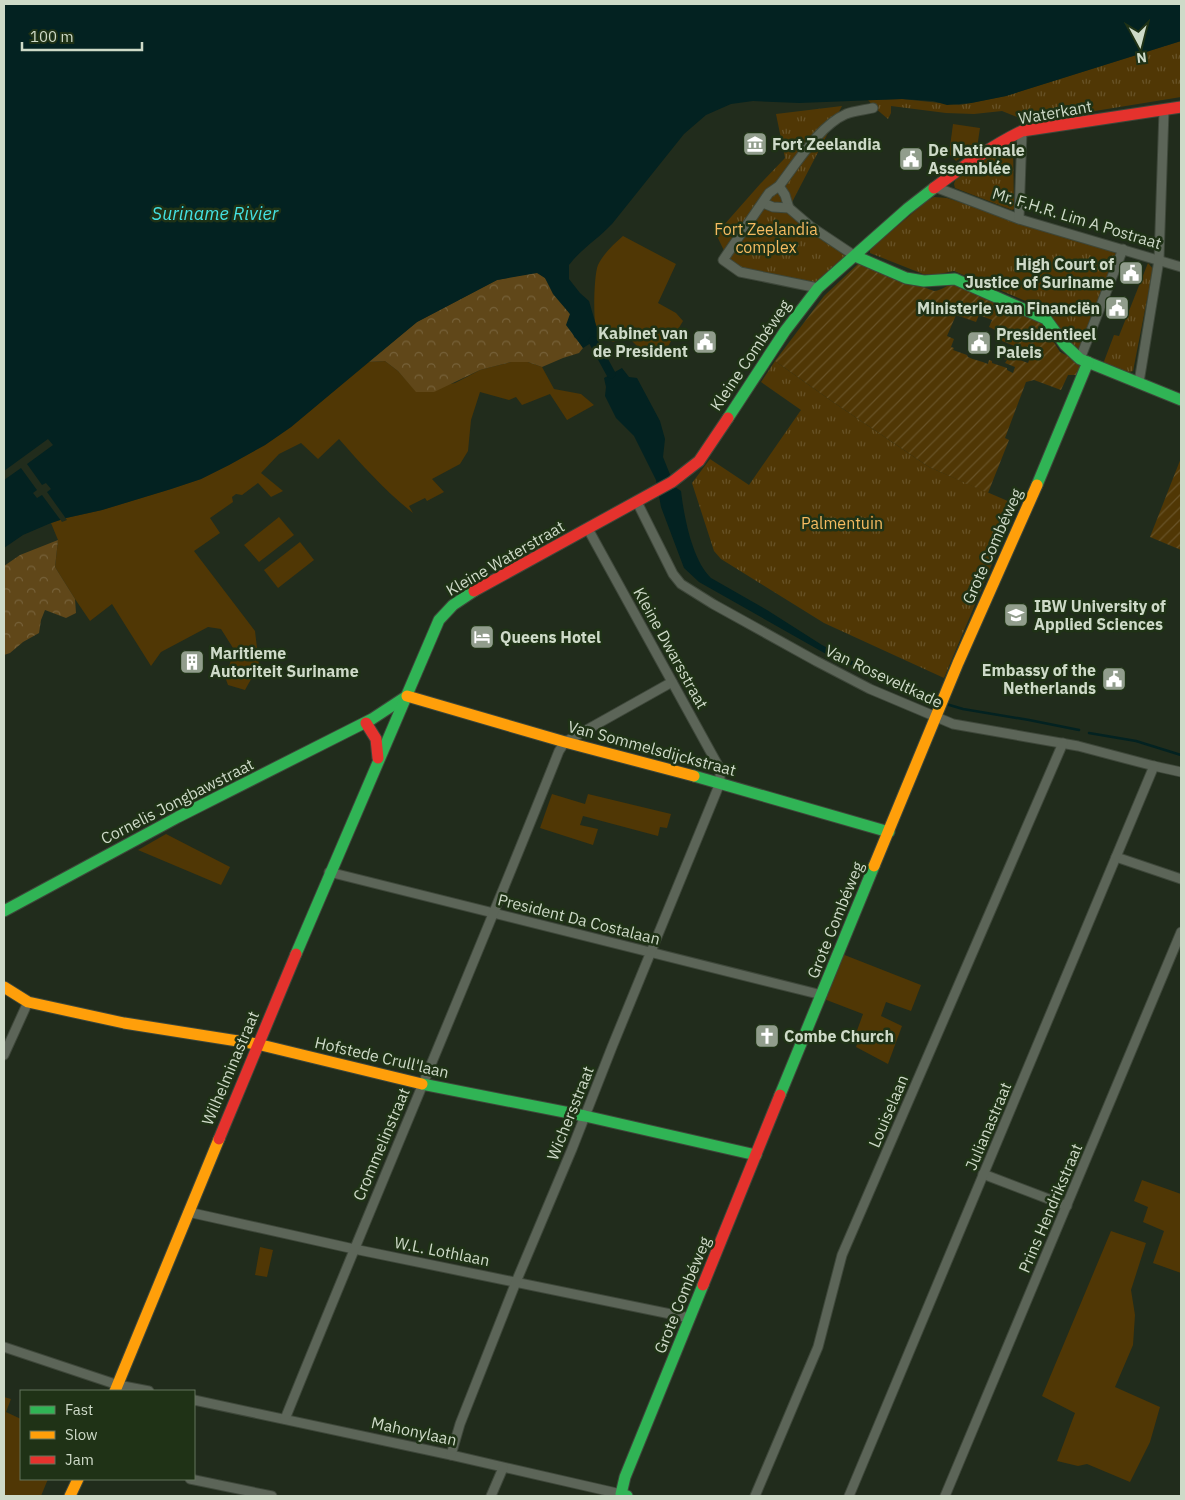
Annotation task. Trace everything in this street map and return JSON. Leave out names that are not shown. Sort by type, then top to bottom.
[{"type":"street","name":"Waterkant","points":[[855,256],[907,209],[956,171],[1022,131],[1181,107]]},
{"type":"street","points":[[818,288],[740,272],[723,260],[769,193],[779,186],[824,129],[848,113],[873,108]]},
{"type":"street","points":[[1139,382],[1159,260],[1164,110]]},
{"type":"street","points":[[1019,219],[1022,131]]},
{"type":"street","points":[[779,186],[783,190],[789,208],[810,226],[855,256],[913,280],[955,279],[1046,319],[1074,355],[1181,400]]},
{"type":"street","name":"Mr. F.H.R. Lim A Postraat","points":[[935,187],[1019,219],[1181,267]]},
{"type":"street","points":[[763,203],[773,207],[789,208]]},
{"type":"street","points":[[1084,360],[1124,249]]},
{"type":"street","name":"Kleine Combéweg","points":[[679,478],[698,461],[785,331],[818,288],[855,256]]},
{"type":"street","name":"Grote Combéweg","points":[[624,1495],[625,1477],[1084,360]]},
{"type":"street","name":"Kleine Waterstraat","points":[[379,749],[407,696],[439,620],[445,611],[476,590],[679,478]]},
{"type":"street","name":"Van Roseveltkade","points":[[637,502],[673,574],[681,584],[713,604],[870,689],[937,714],[953,724],[1064,743],[1181,772]]},
{"type":"street","name":"Kleine Dwarsstraat","points":[[588,529],[720,770],[720,783]]},
{"type":"street","points":[[565,742],[672,682]]},
{"type":"street","points":[[379,749],[381,736],[369,721],[407,696]]},
{"type":"street","name":"Van Sommelsdijckstraat","points":[[407,696],[889,832]]},
{"type":"street","name":"Cornelis Jongbawstraat","points":[[4,911],[157,828],[369,721]]},
{"type":"street","points":[[347,732],[362,733],[379,749]]},
{"type":"street","name":"Crommelinstraat","points":[[285,1420],[354,1249],[494,914],[559,751],[565,742]]},
{"type":"street","name":"Louiselaan","points":[[755,1496],[818,1347],[842,1255],[1064,743]]},
{"type":"street","name":"Wilhelminastraat","points":[[116,1388],[257,1044],[330,872],[379,749]]},
{"type":"street","name":"Julianastraat","points":[[849,1496],[1154,766]]},
{"type":"street","name":"Wichersstraat","points":[[451,1455],[460,1424],[516,1282],[720,783]]},
{"type":"street","points":[[1116,857],[1181,879]]},
{"type":"street","name":"President Da Costalaan","points":[[330,872],[822,995]]},
{"type":"street","name":"Prins Hendrikstraat","points":[[945,1496],[1181,932]]},
{"type":"street","name":"Hofstede Crull'laan","points":[[4,987],[28,1002],[124,1023],[257,1044],[423,1084],[585,1116],[756,1155]]},
{"type":"street","points":[[4,1055],[28,1002]]},
{"type":"street","points":[[984,1174],[1067,1206]]},
{"type":"street","name":"W.L. Lothlaan","points":[[188,1212],[354,1249],[690,1318]]},
{"type":"street","points":[[4,1347],[116,1388],[138,1390]]},
{"type":"street","name":"Mahonylaan","points":[[195,1400],[451,1455],[624,1495]]},
{"type":"street","points":[[491,1496],[502,1468]]},
{"type":"street","points":[[70,1496],[78,1480]]},
{"type":"street","points":[[194,1480],[254,1494],[272,1496]]},
{"type":"green space","points":[[1181,41],[1181,97],[1021,123],[1017,117],[1002,111],[974,114],[946,113],[891,106],[891,113],[888,119],[868,100],[902,99],[959,105],[971,103],[1006,96]]},
{"type":"green space","name":"Fort Zeelandia complex","points":[[842,106],[789,208],[855,256],[818,288],[738,270],[731,265],[716,234],[785,158],[776,114]]},
{"type":"green space","points":[[953,124],[980,128],[977,148],[956,161],[949,154]]},
{"type":"green space","points":[[1010,144],[1013,146],[1014,209],[1012,210],[955,188],[956,178]]},
{"type":"green space","points":[[934,197],[947,198],[1120,254],[1081,353],[1067,342],[1045,309],[954,271],[934,275],[923,274],[870,253],[870,249]]},
{"type":"green space","points":[[623,236],[676,264],[658,303],[676,313],[683,321],[664,353],[648,357],[627,336],[613,342],[601,334],[596,327],[594,296],[598,265],[612,246]]},
{"type":"green space","points":[[859,263],[934,291],[953,284],[1042,323],[1060,352],[1078,361],[1081,368],[1077,375],[1068,375],[1061,390],[1034,380],[1026,382],[1005,438],[1009,440],[988,493],[929,467],[775,361],[824,296]],"holes":[[[956,315],[976,322],[979,315],[992,320],[989,327],[998,331],[995,338],[1019,348],[1020,346],[1033,351],[1028,363],[1017,359],[1018,354],[1010,350],[1007,358],[1004,359],[1007,360],[1005,363],[1015,367],[1013,373],[1007,370],[1007,368],[992,363],[992,361],[989,360],[988,364],[953,350],[954,348],[951,347],[954,339],[947,336]]]},
{"type":"green space","points":[[1148,263],[1153,269],[1133,371],[1126,373],[1103,364],[1114,335],[1119,336]]},
{"type":"green space","points":[[537,272],[545,278],[570,314],[574,337],[583,348],[579,353],[542,367],[528,362],[511,362],[480,370],[434,392],[416,392],[398,371],[385,361],[368,362],[417,322],[497,280]]},
{"type":"green space","points":[[385,361],[398,371],[416,391],[455,383],[480,370],[511,362],[528,362],[542,367],[554,389],[581,394],[594,405],[567,420],[550,394],[522,405],[516,397],[509,400],[480,392],[471,420],[468,451],[460,464],[432,479],[444,492],[427,501],[425,498],[409,506],[413,513],[365,468],[339,439],[318,459],[301,443],[279,454],[261,473],[283,491],[271,497],[258,483],[242,495],[236,494],[232,497],[233,502],[210,518],[220,533],[194,551],[255,631],[259,665],[245,690],[228,685],[224,674],[230,664],[233,648],[221,629],[208,627],[161,652],[151,666],[112,604],[90,621],[55,567],[58,540],[51,523],[102,510],[201,479],[265,445],[291,427],[368,362]]},
{"type":"green space","name":"Palmentuin","points":[[775,361],[929,467],[1017,505],[944,678],[824,623],[721,559],[714,551],[692,483],[710,459],[749,485],[801,410],[761,382]]},
{"type":"green space","points":[[1181,458],[1181,550],[1150,537]]},
{"type":"green space","points":[[279,517],[294,535],[259,562],[244,545]]},
{"type":"green space","points":[[58,540],[55,567],[75,599],[76,613],[66,618],[45,610],[39,633],[4,655],[4,566],[20,555]]},
{"type":"green space","points":[[300,542],[314,560],[278,588],[264,570]]},
{"type":"green space","points":[[552,794],[585,804],[588,794],[671,814],[667,828],[660,827],[658,836],[583,816],[580,825],[598,829],[593,845],[540,828]]},
{"type":"green space","points":[[166,834],[230,867],[221,885],[138,850]]},
{"type":"green space","points":[[842,954],[921,985],[911,1011],[886,1002],[881,1016],[902,1026],[888,1064],[856,1047],[859,1038],[855,1036],[863,1014],[824,999]]},
{"type":"green space","points":[[1142,1180],[1181,1194],[1181,1273],[1153,1263],[1164,1231],[1143,1222],[1148,1207],[1134,1201]]},
{"type":"green space","points":[[1111,1231],[1146,1243],[1131,1290],[1135,1315],[1133,1345],[1115,1387],[1160,1407],[1150,1442],[1130,1482],[1087,1464],[1078,1466],[1057,1461],[1075,1413],[1042,1396]]},
{"type":"green space","points":[[260,1247],[273,1250],[267,1277],[255,1275]]},
{"type":"green space","points":[[4,1397],[11,1399],[6,1412],[20,1419],[20,1480],[48,1480],[41,1496],[4,1496]]},
{"type":"water","name":"Suriname Rivier","points":[[4,4],[1181,4],[1181,41],[1006,96],[971,103],[947,105],[933,101],[902,99],[799,103],[753,101],[731,104],[706,115],[684,134],[612,224],[569,265],[569,279],[589,301],[596,325],[602,336],[583,348],[566,325],[570,314],[553,294],[545,278],[537,273],[497,280],[417,322],[291,427],[265,445],[229,465],[201,479],[171,489],[51,523],[23,535],[4,548]]},
{"type":"water","points":[[622,368],[629,377],[637,378],[660,421],[665,439],[663,457],[675,487],[681,491],[684,513],[694,549],[704,570],[711,578],[847,659],[932,694],[937,697],[935,702],[826,654],[699,582],[684,568],[661,507],[656,480],[634,436],[616,418],[605,396],[604,378]]},
{"type":"pier","points":[[48,439],[53,445],[27,464],[42,485],[46,483],[51,489],[47,492],[67,520],[62,522],[42,495],[37,498],[33,493],[37,490],[21,468],[4,480],[4,471]]},
{"type":"waterway","points":[[593,341],[611,374]]},
{"type":"waterway","points":[[946,704],[963,709],[1079,730]]},
{"type":"waterway","points":[[1089,733],[1136,741],[1181,755]]},
{"type":"traffic: fast","points":[[728,418],[785,331],[818,288],[907,209],[934,188]]},
{"type":"traffic: fast","points":[[855,256],[906,278],[924,281],[955,279],[1046,319],[1065,345],[1080,359],[1181,400]]},
{"type":"traffic: fast","points":[[1037,485],[1088,362]]},
{"type":"traffic: fast","points":[[296,954],[439,620],[453,605],[474,591]]},
{"type":"traffic: fast","points":[[4,911],[178,817],[372,719],[407,696]]},
{"type":"traffic: fast","points":[[694,776],[889,832]]},
{"type":"traffic: fast","points":[[780,1095],[874,866]]},
{"type":"traffic: fast","points":[[422,1084],[585,1116],[756,1155]]},
{"type":"traffic: fast","points":[[627,1496],[621,1494],[625,1477],[703,1285]]},
{"type":"traffic: slow","points":[[874,866],[958,663],[1037,485]]},
{"type":"traffic: slow","points":[[407,696],[565,742],[694,776]]},
{"type":"traffic: slow","points":[[4,987],[28,1002],[124,1023],[257,1044],[422,1084]]},
{"type":"traffic: slow","points":[[115,1390],[219,1139]]},
{"type":"traffic: slow","points":[[70,1496],[78,1480]]},
{"type":"traffic: jam","points":[[934,188],[988,150],[1022,131],[1181,107]]},
{"type":"traffic: jam","points":[[474,591],[672,482],[699,461],[728,418]]},
{"type":"traffic: jam","points":[[366,723],[376,739],[378,758]]},
{"type":"traffic: jam","points":[[219,1139],[296,954]]},
{"type":"traffic: jam","points":[[703,1285],[780,1095]]},
{"type":"place","name":"Fort Zeelandia","points":[[755,144]]},
{"type":"place","name":"De Nationale Assemblée","points":[[911,159]]},
{"type":"place","name":"High Court of Justice of Suriname","points":[[1131,273]]},
{"type":"place","name":"Ministerie van Financiën","points":[[1117,308]]},
{"type":"place","name":"Kabinet van de President","points":[[705,342]]},
{"type":"place","name":"Presidentieel Paleis","points":[[979,343]]},
{"type":"place","name":"IBW University of Applied Sciences","points":[[1016,615]]},
{"type":"place","name":"Queens Hotel","points":[[482,637]]},
{"type":"place","name":"Maritieme Autoriteit Suriname","points":[[192,662]]},
{"type":"place","name":"Embassy of the Netherlands","points":[[1114,679]]},
{"type":"place","name":"Combe Church","points":[[767,1036]]}]
